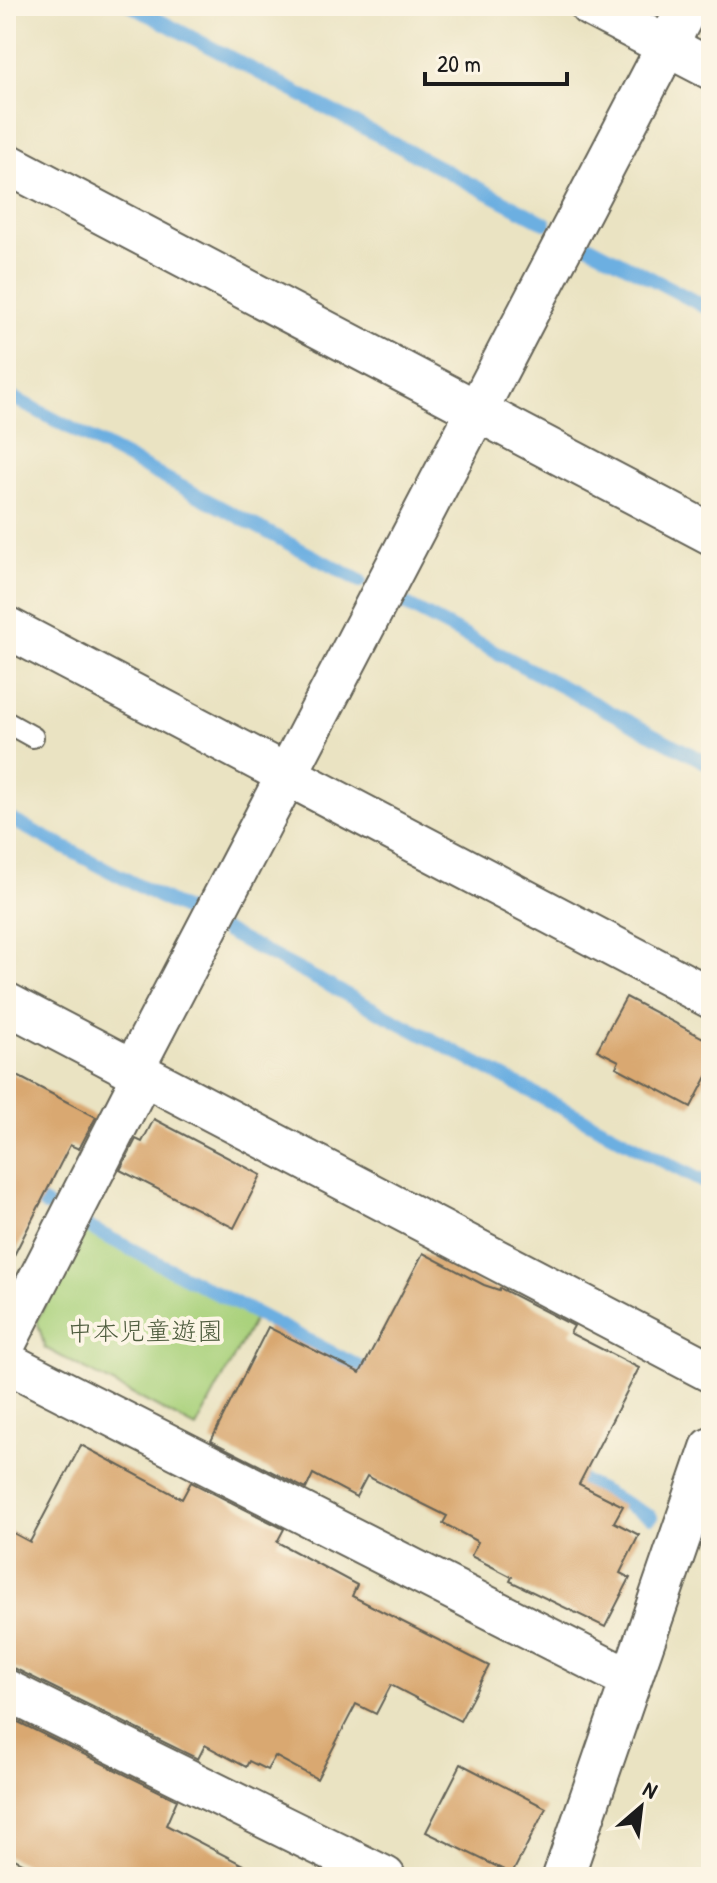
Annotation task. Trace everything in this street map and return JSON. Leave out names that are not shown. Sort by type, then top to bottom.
[{"type":"street","points":[[590,6],[711,69]]},
{"type":"street","points":[[6,1343],[287,775],[688,6]]},
{"type":"street","points":[[6,163],[711,534]]},
{"type":"street","points":[[6,627],[711,998]]},
{"type":"street","points":[[6,1003],[711,1372]]},
{"type":"street","points":[[6,1362],[631,1680]]},
{"type":"street","points":[[563,1877],[711,1448]]},
{"type":"street","points":[[6,1690],[385,1877]]},
{"type":"lane","points":[[6,722],[33,737]]},
{"type":"green space","name":"中本児童遊園","points":[[85,1229],[255,1318],[196,1428],[45,1348],[37,1320]]},
{"type":"building","points":[[626,997],[711,1042],[711,1069],[691,1107],[616,1067],[619,1061],[597,1050]]},
{"type":"building","points":[[6,1070],[96,1117],[79,1149],[70,1145],[6,1271]]},
{"type":"building","points":[[154,1119],[261,1175],[234,1228],[120,1170],[136,1139],[142,1142]]},
{"type":"building","points":[[423,1253],[574,1326],[570,1333],[639,1368],[579,1484],[623,1506],[614,1522],[639,1535],[620,1573],[630,1578],[605,1627],[510,1581],[512,1577],[471,1556],[478,1542],[443,1523],[447,1516],[367,1476],[356,1497],[313,1474],[306,1489],[211,1441],[268,1327],[360,1373]]},
{"type":"building","points":[[81,1445],[182,1499],[191,1482],[284,1529],[277,1542],[357,1585],[352,1596],[489,1666],[460,1721],[391,1685],[376,1714],[356,1704],[317,1779],[275,1756],[267,1770],[249,1761],[246,1767],[205,1745],[198,1759],[16,1669],[6,1667],[6,1529],[30,1542]]},
{"type":"building","points":[[6,1716],[177,1800],[166,1825],[266,1877],[51,1877],[6,1855]]},
{"type":"building","points":[[461,1764],[546,1808],[512,1874],[426,1832]]},
{"type":"waterway","points":[[132,6],[545,223]]},
{"type":"waterway","points":[[584,243],[711,310]]},
{"type":"waterway","points":[[6,394],[360,581]]},
{"type":"waterway","points":[[399,601],[711,765]]},
{"type":"waterway","points":[[6,817],[185,910]]},
{"type":"waterway","points":[[225,931],[711,1186]]},
{"type":"waterway","points":[[6,1183],[46,1205]]},
{"type":"waterway","points":[[88,1227],[379,1377]]},
{"type":"waterway","points":[[565,1472],[651,1517]]}]
